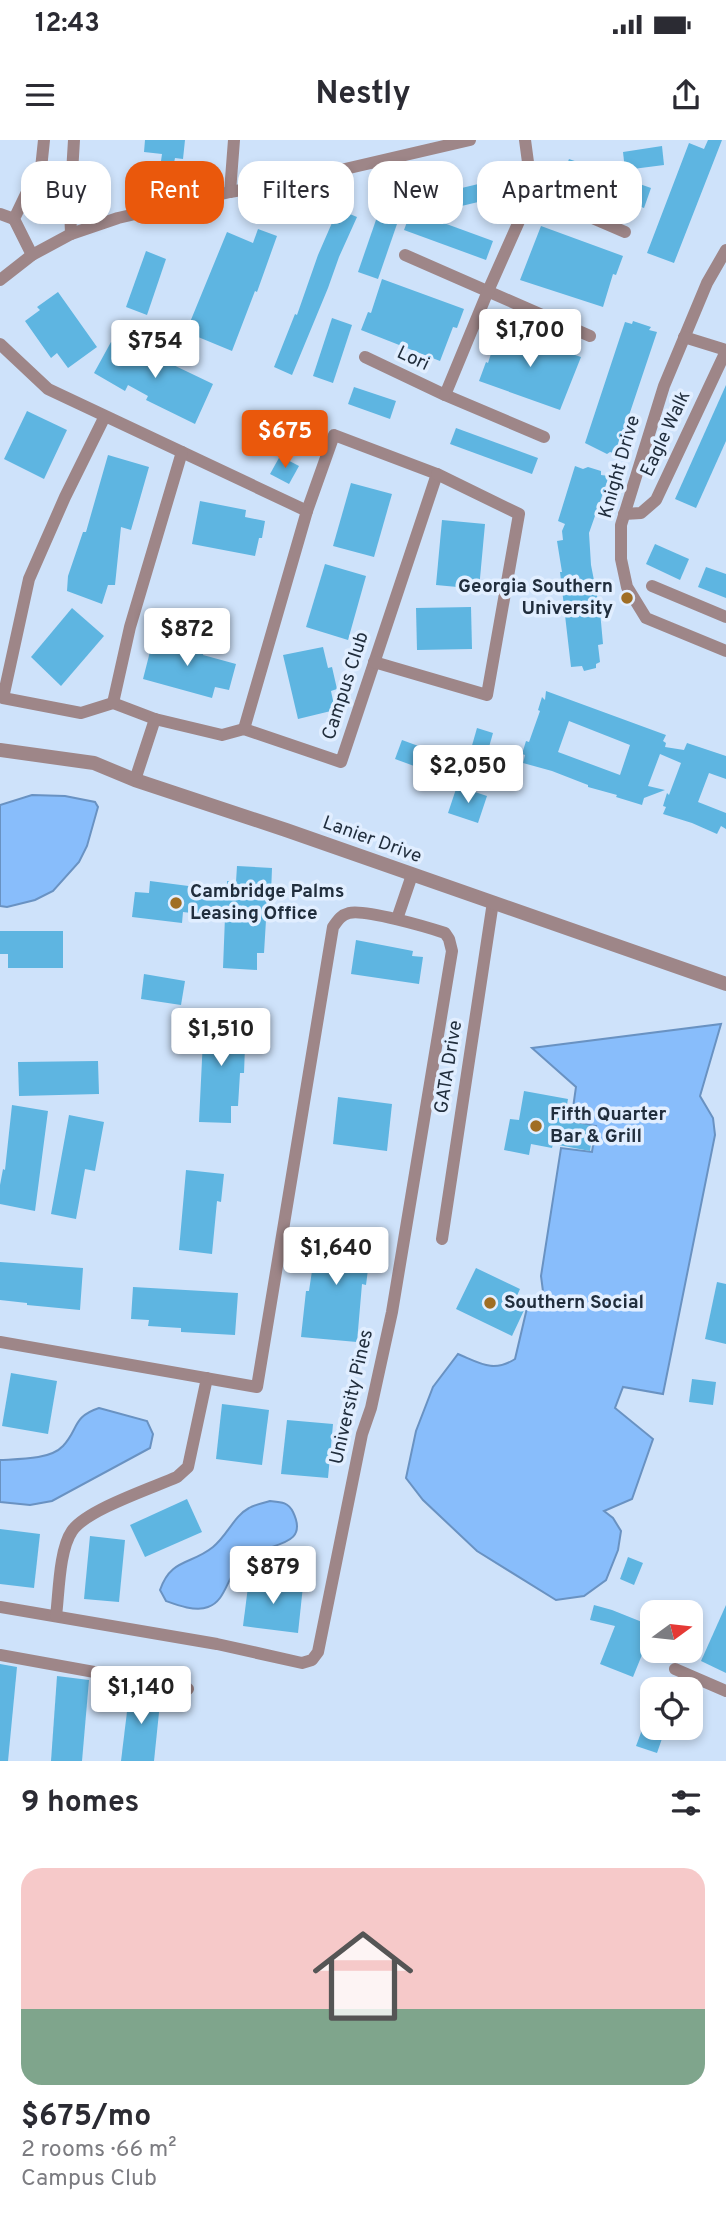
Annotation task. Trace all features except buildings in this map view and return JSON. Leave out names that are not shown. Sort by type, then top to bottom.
[{"type":"street","points":[[13,219],[26,194],[40,178],[44,140]]},
{"type":"street","points":[[71,234],[74,140]]},
{"type":"street","points":[[229,192],[234,140]]},
{"type":"street","points":[[0,280],[32,255],[71,234],[118,218],[470,140]]},
{"type":"street","points":[[526,140],[528,161]]},
{"type":"street","points":[[0,214],[13,219],[32,255]]},
{"type":"street","points":[[445,395],[518,224]]},
{"type":"street","points":[[606,224],[625,232]]},
{"type":"street","name":"Knight Drive","points":[[726,250],[707,283],[664,386],[621,525],[621,559],[627,587],[646,618],[726,651]]},
{"type":"street","points":[[405,256],[590,336]]},
{"type":"street","name":"Eagle Walk","points":[[624,514],[641,513],[656,500],[726,351],[684,337]]},
{"type":"street","points":[[0,344],[48,389],[307,511]]},
{"type":"street","name":"Lori","points":[[365,357],[544,437]]},
{"type":"street","points":[[105,416],[29,579],[3,698],[81,713],[113,704],[130,627],[182,452]]},
{"type":"street","points":[[243,729],[307,511],[334,435],[437,474],[519,514],[487,695],[374,662]]},
{"type":"street","name":"Campus Club","points":[[113,704],[155,719],[222,735],[243,729],[341,762],[437,474]]},
{"type":"street","points":[[652,586],[726,617]]},
{"type":"street","points":[[135,780],[155,719]]},
{"type":"street","name":"Lanier Drive","points":[[0,750],[94,763],[135,780],[726,984]]},
{"type":"street","points":[[397,919],[412,875]]},
{"type":"street","name":"GATA Drive","points":[[442,1239],[493,902]]},
{"type":"street","name":"University Pines","points":[[0,1342],[257,1387],[333,927],[340,916],[352,912],[397,919],[445,933],[452,951],[392,1312],[372,1405],[362,1434],[318,1652],[312,1660],[302,1663],[217,1644],[0,1607]]},
{"type":"street","points":[[56,1616],[64,1551],[72,1531],[90,1515],[177,1477],[188,1466],[208,1378]]},
{"type":"street","points":[[0,1655],[188,1689]]},
{"type":"street","points":[[675,1668],[726,1691]]},
{"type":"water","points":[[32,795],[65,796],[95,802],[98,807],[87,846],[79,862],[53,891],[35,900],[7,907],[0,906],[0,805]]},
{"type":"water","points":[[721,1024],[700,1096],[713,1118],[715,1135],[663,1394],[623,1387],[615,1408],[653,1439],[632,1499],[604,1511],[613,1518],[621,1531],[618,1550],[606,1580],[584,1596],[556,1600],[477,1551],[423,1500],[406,1478],[416,1431],[433,1387],[458,1354],[493,1366],[515,1359],[527,1308],[544,1299],[541,1276],[561,1148],[592,1152],[596,1126],[571,1122],[576,1087],[532,1048]]},
{"type":"water","points":[[99,1408],[147,1421],[153,1434],[150,1448],[52,1501],[30,1505],[0,1502],[0,1460],[33,1458],[57,1451],[68,1440],[80,1419]]},
{"type":"water","points":[[270,1501],[289,1506],[297,1522],[294,1536],[244,1561],[214,1604],[192,1608],[166,1601],[160,1590],[170,1572],[213,1547],[244,1512]]},
{"type":"place","name":"Georgia Southern University","points":[[627,598]]},
{"type":"place","name":"Cambridge Palms Leasing Office","points":[[176,903]]},
{"type":"place","name":"Fifth Quarter Bar & Grill","points":[[536,1126]]},
{"type":"place","name":"Southern Social","points":[[490,1303]]}]
